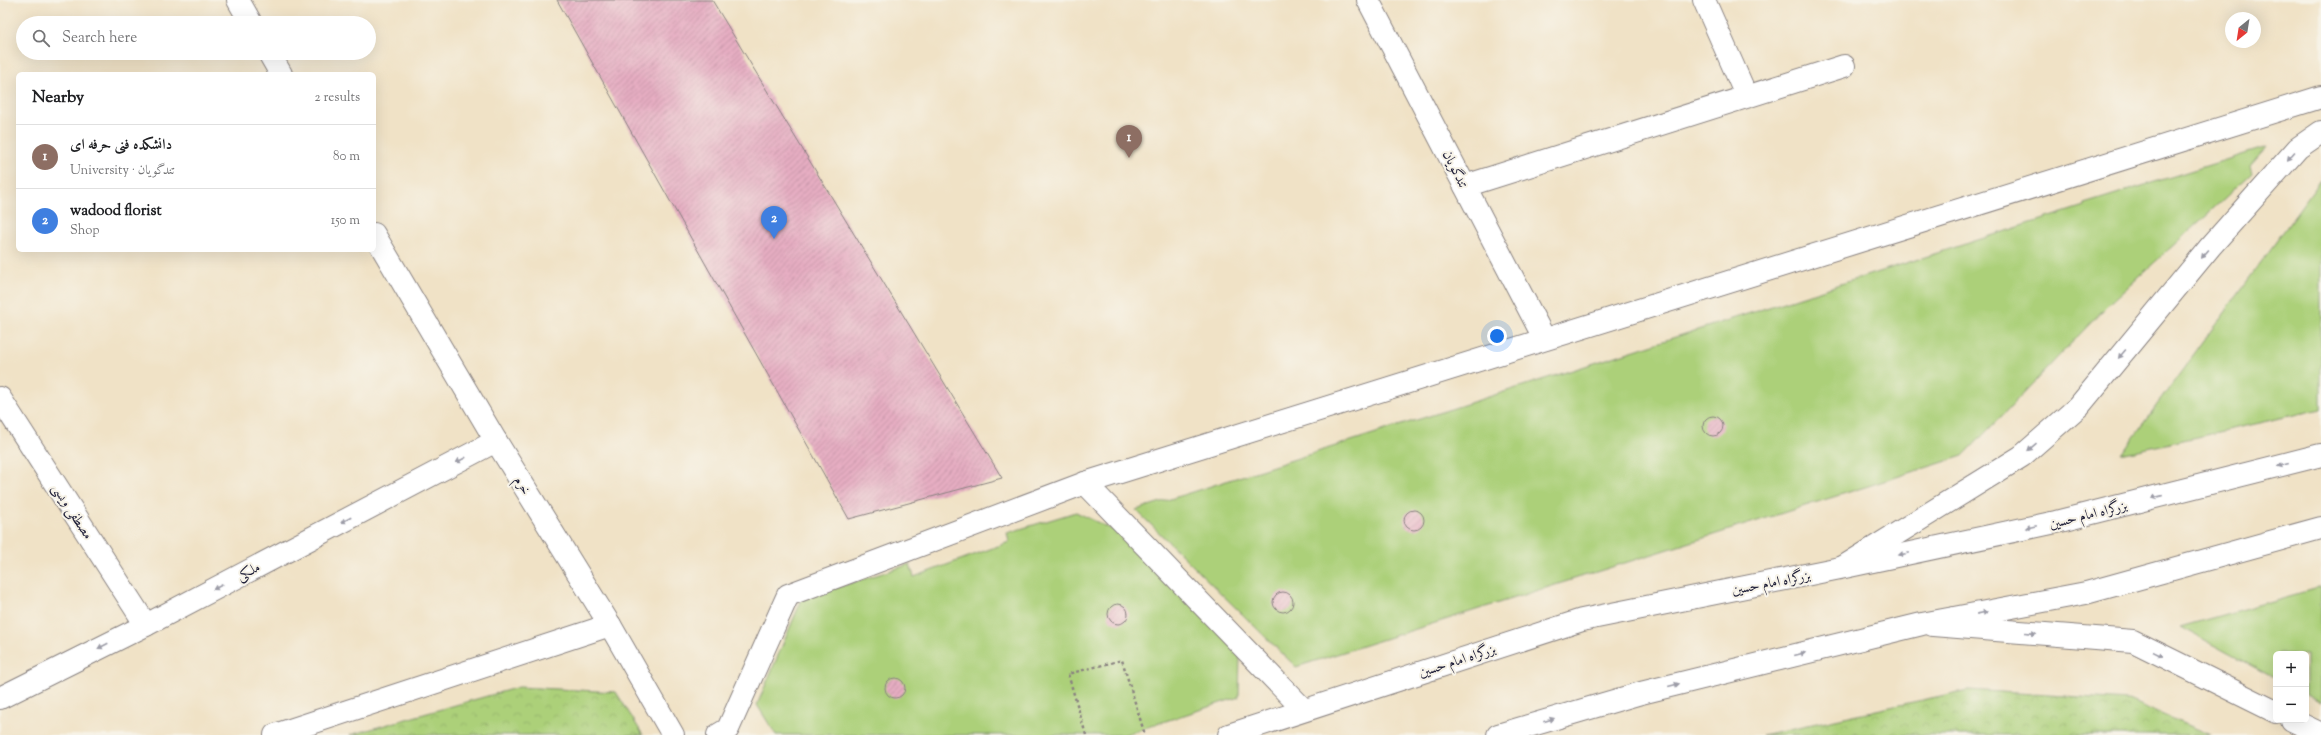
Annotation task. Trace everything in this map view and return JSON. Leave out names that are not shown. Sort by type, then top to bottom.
[{"type":"main road","points":[[238,0],[247,16]]},
{"type":"main road","name":"تندگویان","points":[[1368,0],[1544,338]]},
{"type":"main road","points":[[1704,0],[1746,95]]},
{"type":"main road","points":[[273,60],[280,72]]},
{"type":"main road","points":[[1465,186],[1746,95],[1844,66]]},
{"type":"main road","points":[[718,735],[728,729],[788,595],[1084,483],[1544,338],[2321,97]]},
{"type":"main road","points":[[1840,568],[2022,456],[2079,406],[2210,247],[2298,148],[2321,132]]},
{"type":"main road","name":"خرم","points":[[376,237],[496,441],[610,625],[673,735]]},
{"type":"main road","name":"مصطفی ویسی","points":[[0,398],[146,625]]},
{"type":"main road","name":"ملکی","points":[[0,698],[146,625],[496,441]]},
{"type":"main road","name":"بزرگراه امام حسین","points":[[1229,735],[1582,620],[1840,568],[2056,522],[2321,455]]},
{"type":"main road","points":[[1084,483],[1304,710]]},
{"type":"main road","points":[[1498,735],[1641,693],[1922,624],[2086,593],[2321,528]]},
{"type":"main road","points":[[1922,624],[2133,642],[2273,711]]},
{"type":"main road","points":[[275,735],[610,625]]},
{"type":"main road","points":[[2298,723],[2321,734]]},
{"type":"path","points":[[1086,735],[1068,674],[1122,660],[1145,735]]},
{"type":"green space","points":[[2267,147],[2250,166],[2252,173],[2106,307],[1963,456],[1296,667],[1136,510],[2084,206],[2084,204]]},
{"type":"green space","points":[[2321,180],[2321,409],[2121,454]]},
{"type":"green space","points":[[1076,512],[1128,537],[1240,650],[1239,697],[1123,735],[776,735],[757,705],[802,599],[910,564],[914,577],[1009,542],[1007,533]]},
{"type":"green space","points":[[2321,587],[2321,703],[2309,697],[2309,651],[2273,651],[2273,677],[2180,627]]},
{"type":"green space","points":[[519,687],[616,692],[643,735],[350,735]]},
{"type":"green space","points":[[1968,690],[2128,700],[2210,735],[1762,735]]},
{"type":"building","points":[[557,0],[712,0],[1002,478],[849,519]]},
{"type":"building","points":[[1713,416],[1720,419],[1723,426],[1720,433],[1713,436],[1706,433],[1703,426],[1706,419]]},
{"type":"building","points":[[1414,510],[1421,513],[1424,520],[1421,527],[1414,530],[1407,527],[1404,520],[1407,513]]},
{"type":"building","points":[[1283,592],[1290,595],[1293,602],[1290,609],[1283,612],[1276,609],[1273,602],[1276,595]]},
{"type":"building","points":[[1118,604],[1125,607],[1128,614],[1125,621],[1118,624],[1111,621],[1108,614],[1111,607]]},
{"type":"building","points":[[895,678],[902,681],[905,688],[902,695],[895,698],[888,695],[885,688],[888,681]]},
{"type":"place","name":"دانشکده فنی حرفه ای","points":[[1129,158]]},
{"type":"place","name":"wadood florist","points":[[774,239]]}]
